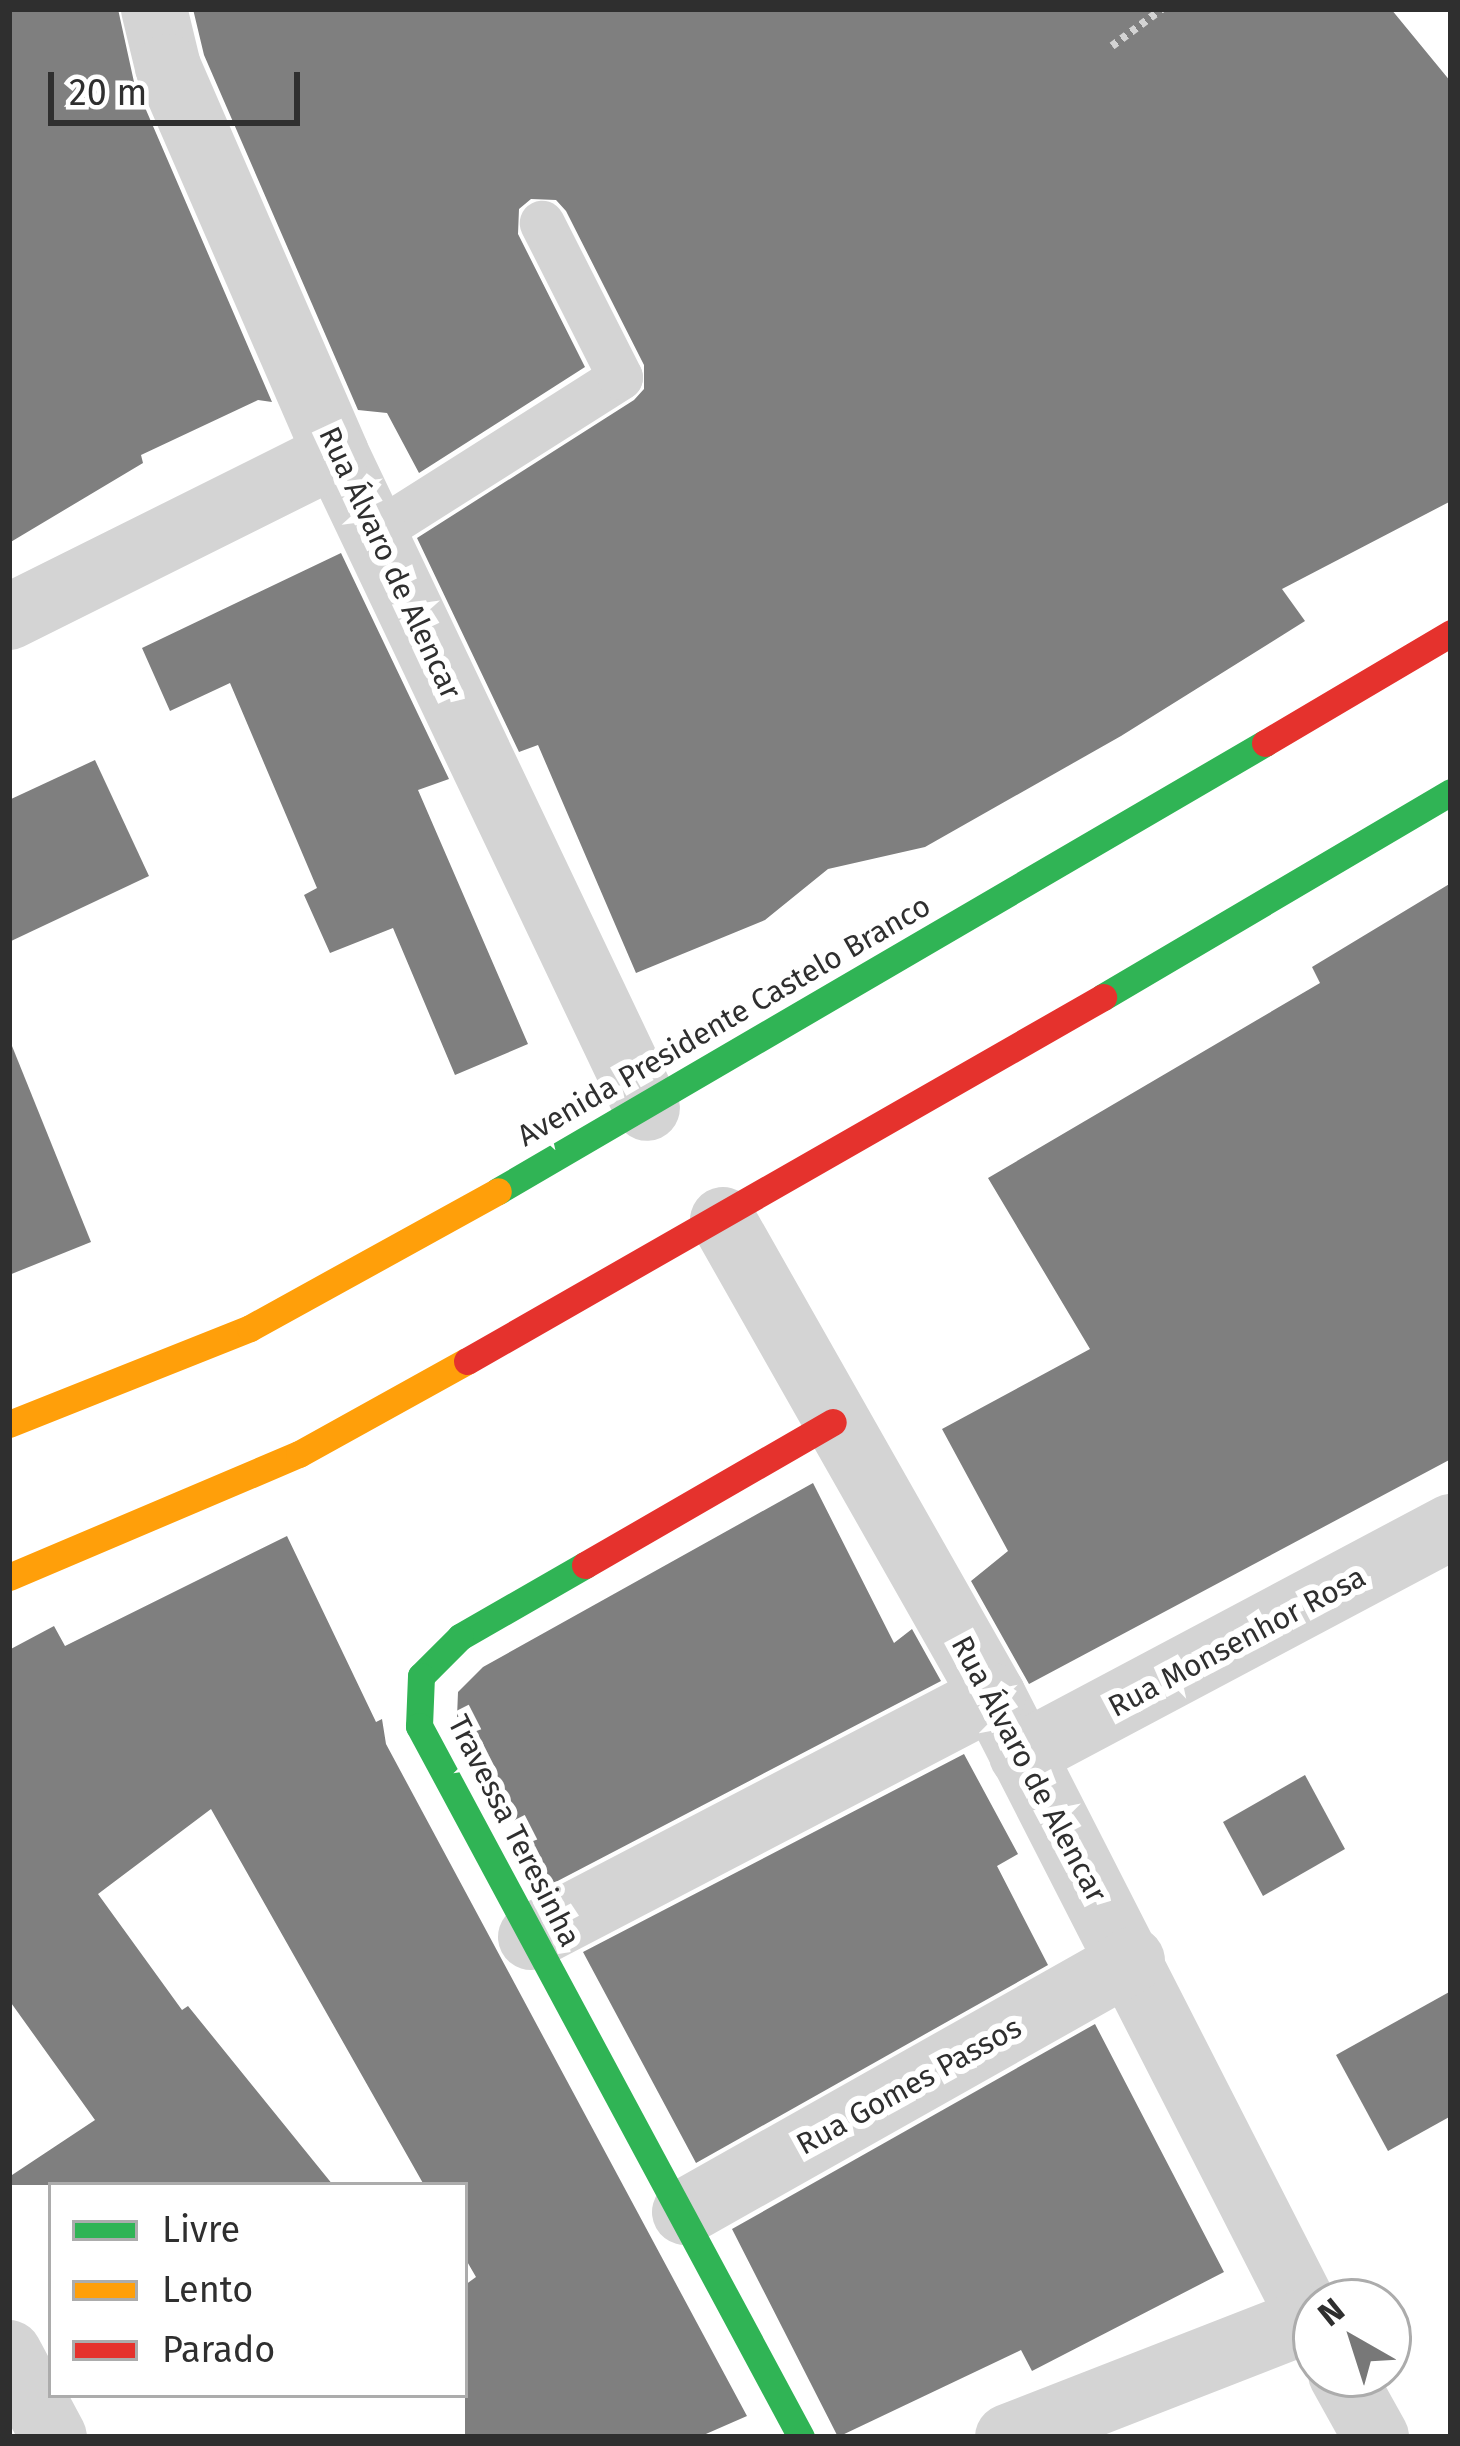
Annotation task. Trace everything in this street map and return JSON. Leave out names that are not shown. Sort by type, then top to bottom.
[{"type":"main road","name":"Avenida Presidente Castelo Branco","points":[[9,1424],[250,1328],[647,1108],[1451,633]]},
{"type":"main road","points":[[9,1576],[299,1454],[724,1220],[1451,792]]},
{"type":"main road","name":"Travessa Teresinha","points":[[801,2437],[685,2212],[419,1726],[421,1676],[460,1637],[832,1422]]},
{"type":"street","name":"Rua Álvaro de Alencar","points":[[154,9],[168,68],[337,454],[647,1108]]},
{"type":"street","points":[[9,617],[337,454]]},
{"type":"street","name":"Rua Álvaro de Alencar","points":[[724,1220],[832,1422],[993,1696],[1292,2278]]},
{"type":"street","name":"Rua Monsenhor Rosa","points":[[1022,1755],[1451,1527]]},
{"type":"street","points":[[531,1937],[993,1696]]},
{"type":"street","name":"Rua Gomes Passos","points":[[685,2212],[1132,1960]]},
{"type":"street","points":[[1008,2437],[1292,2350]]},
{"type":"street","points":[[9,2353],[53,2437]]},
{"type":"street","name":"Rua Álvaro de Alencar","points":[[1355,2398],[1376,2437]]},
{"type":"lane","points":[[376,532],[620,377],[542,223]]},
{"type":"path","points":[[1112,46],[1162,9]]},
{"type":"building","points":[[9,9],[118,9],[134,82],[272,402],[258,400],[141,455],[143,463],[9,543]]},
{"type":"building","points":[[193,9],[1391,9],[1451,82],[1451,501],[1282,589],[1305,621],[1121,736],[925,847],[828,869],[765,920],[636,973],[538,745],[519,752],[417,538],[634,400],[644,389],[644,365],[566,211],[556,200],[531,199],[519,209],[518,234],[585,367],[419,473],[387,413],[358,410],[204,55]]},
{"type":"building","points":[[341,553],[449,779],[418,790],[528,1044],[455,1075],[393,928],[330,953],[304,895],[317,888],[230,683],[170,711],[142,648]]},
{"type":"building","points":[[95,760],[149,876],[9,942],[9,800]]},
{"type":"building","points":[[1451,883],[1451,1459],[1029,1684],[971,1581],[1008,1551],[942,1429],[1090,1349],[988,1178],[1320,983],[1312,967]]},
{"type":"building","points":[[9,1047],[91,1242],[9,1275]]},
{"type":"building","points":[[813,1483],[894,1643],[912,1629],[941,1681],[548,1886],[457,1717],[458,1692],[483,1667]]},
{"type":"building","points":[[287,1536],[376,1722],[382,1719],[386,1744],[747,2416],[699,2437],[465,2437],[468,2283],[476,2277],[468,2263],[468,2182],[422,2182],[211,1809],[98,1894],[182,2010],[188,2006],[331,2182],[9,2185],[9,2177],[95,2120],[9,2000],[9,1650],[54,1626],[65,1646]]},
{"type":"building","points":[[964,1754],[1018,1854],[997,1866],[1048,1965],[696,2163],[583,1952]]},
{"type":"building","points":[[1305,1775],[1345,1849],[1263,1896],[1223,1822]]},
{"type":"building","points":[[1451,1991],[1451,2116],[1388,2151],[1336,2055]]},
{"type":"building","points":[[1095,2024],[1224,2272],[1032,2371],[1021,2350],[838,2437],[732,2229]]},
{"type":"traffic: fast","points":[[498,1191],[1265,743]]},
{"type":"traffic: fast","points":[[1103,997],[1451,792]]},
{"type":"traffic: fast","points":[[585,1565],[460,1637],[421,1676],[419,1726],[801,2437]]},
{"type":"traffic: slow","points":[[9,1424],[250,1328],[498,1191]]},
{"type":"traffic: slow","points":[[9,1577],[299,1454],[467,1361]]},
{"type":"traffic: jam","points":[[1265,743],[1451,633]]},
{"type":"traffic: jam","points":[[467,1361],[1103,997]]},
{"type":"traffic: jam","points":[[585,1565],[833,1422]]}]
